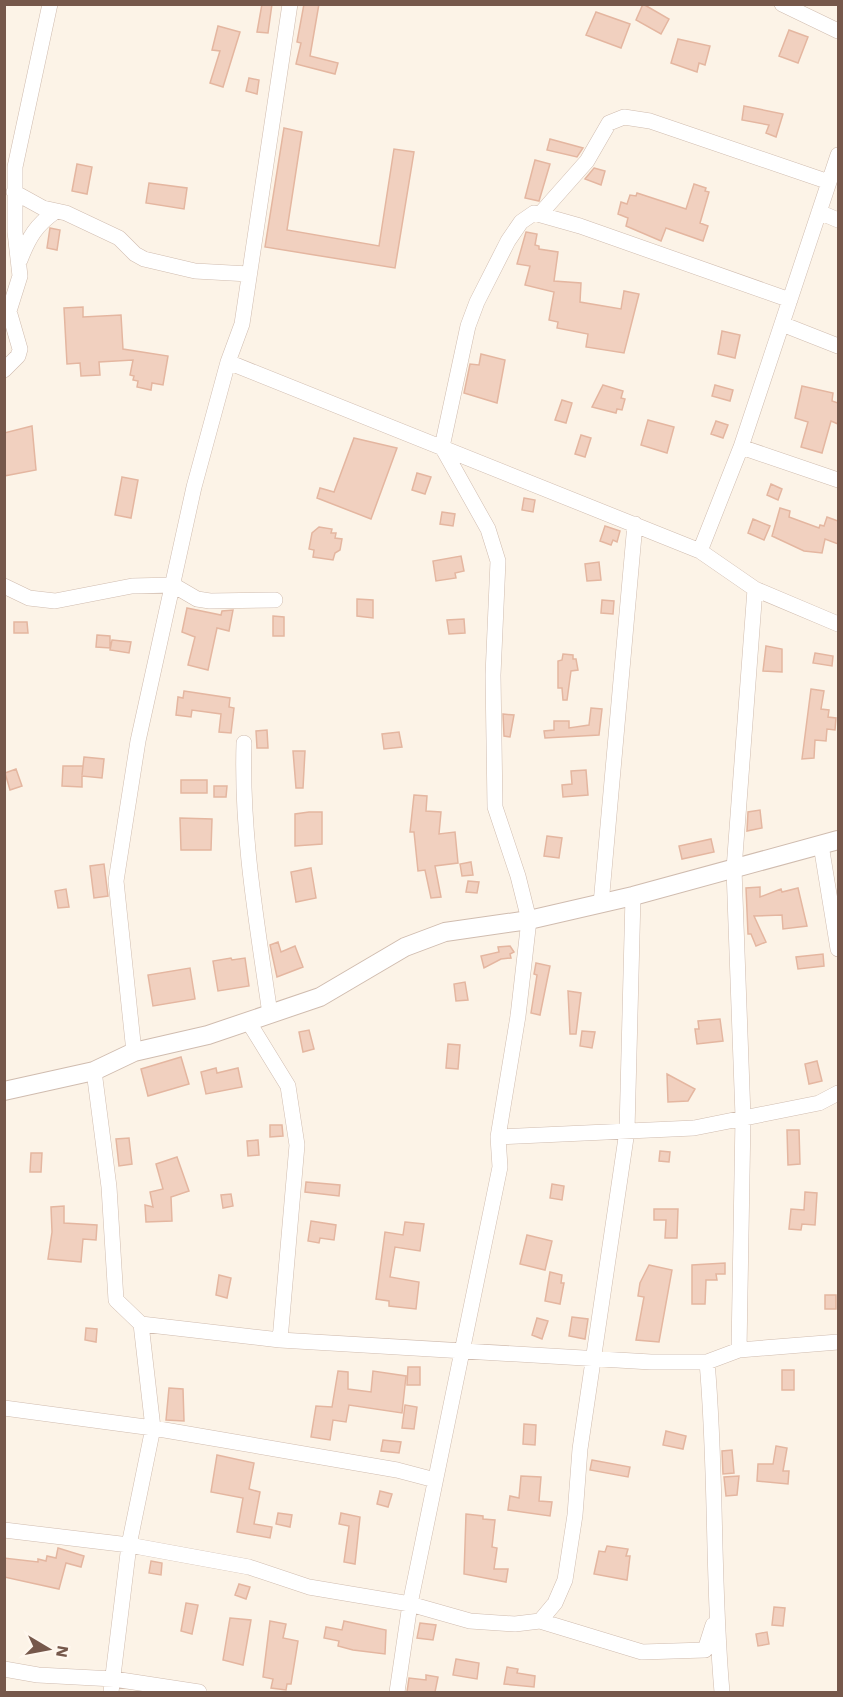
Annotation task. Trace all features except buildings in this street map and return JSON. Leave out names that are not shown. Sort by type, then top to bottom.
[{"type":"street","points":[[4,370],[18,356],[20,349],[9,311],[20,276],[10,167],[50,4]]},
{"type":"street","points":[[135,1052],[116,881],[138,741],[194,487],[228,362],[242,324],[290,4]]},
{"type":"street","points":[[782,4],[838,31]]},
{"type":"street","points":[[541,213],[587,161],[609,123],[624,117],[650,122],[830,182]]},
{"type":"street","points":[[700,551],[741,447],[838,155]]},
{"type":"street","points":[[14,192],[43,207],[119,238],[135,254],[161,265],[195,271],[249,274]]},
{"type":"street","points":[[20,261],[29,236],[38,224],[56,211]]},
{"type":"street","points":[[819,212],[838,220]]},
{"type":"street","points":[[397,1692],[435,1480],[500,1167],[498,1137],[518,1016],[529,920],[518,876],[495,807],[493,675],[498,561],[488,529],[442,447],[468,326],[477,302],[521,222],[534,213],[541,213],[790,300]]},
{"type":"street","points":[[782,324],[838,346]]},
{"type":"street","points":[[228,362],[700,551],[755,589],[838,624]]},
{"type":"street","points":[[741,447],[838,480]]},
{"type":"street","points":[[601,904],[635,524]]},
{"type":"street","points":[[4,585],[29,598],[55,601],[132,586],[173,585],[196,599],[210,601],[275,600]]},
{"type":"street","points":[[739,1350],[742,1117],[734,869],[755,589]]},
{"type":"street","points":[[244,743],[243,782],[250,879],[270,1014]]},
{"type":"street","points":[[4,1091],[94,1071],[135,1052],[208,1035],[320,998],[405,947],[445,932],[529,920],[633,897],[838,840]]},
{"type":"street","points":[[821,845],[838,949]]},
{"type":"street","points":[[540,1621],[555,1603],[564,1580],[574,1515],[582,1429],[627,1131],[633,897]]},
{"type":"street","points":[[248,1021],[288,1086],[297,1145],[280,1340]]},
{"type":"street","points":[[94,1071],[109,1187],[116,1300],[141,1324],[280,1340],[461,1352],[563,1355],[594,1359],[707,1362],[739,1350],[838,1342]]},
{"type":"street","points":[[498,1137],[694,1128],[819,1103],[838,1093]]},
{"type":"street","points":[[113,1686],[129,1545],[153,1428],[141,1324]]},
{"type":"street","points":[[707,1362],[714,1441],[715,1617],[722,1692]]},
{"type":"street","points":[[4,1408],[153,1428],[397,1470],[435,1480]]},
{"type":"street","points":[[4,1530],[129,1545],[249,1567],[309,1587],[411,1604],[470,1621],[515,1624],[540,1621],[642,1652],[705,1650],[715,1617]]},
{"type":"street","points":[[4,1669],[113,1686],[199,1692]]}]
